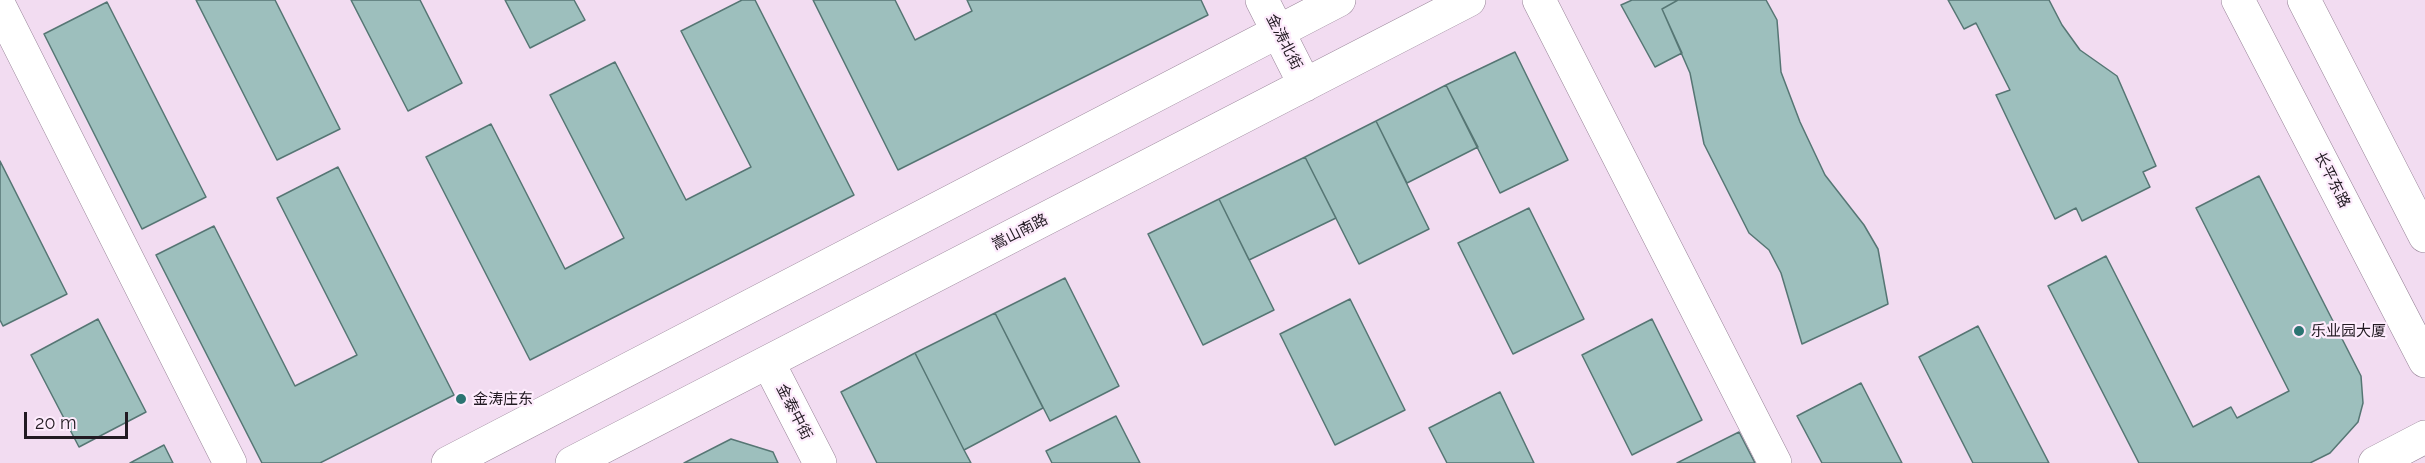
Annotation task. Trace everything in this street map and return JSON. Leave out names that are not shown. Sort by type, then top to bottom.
[{"type":"street","name":"金涛北街","points":[[1262,0],[1305,85]]},
{"type":"street","points":[[448,463],[1339,0]]},
{"type":"street","name":"嵩山南路","points":[[572,463],[1469,0]]},
{"type":"street","points":[[1539,0],[1775,463]]},
{"type":"street","name":"长平东路","points":[[2238,0],[2425,361]]},
{"type":"street","points":[[2304,0],[2425,236]]},
{"type":"street","points":[[0,8],[230,463]]},
{"type":"street","name":"金泰中街","points":[[768,362],[820,463]]},
{"type":"street","points":[[2375,463],[2425,437]]},
{"type":"building","points":[[196,0],[275,0],[340,129],[277,160]]},
{"type":"building","points":[[351,0],[420,0],[462,83],[408,111]]},
{"type":"building","points":[[505,0],[574,0],[585,20],[530,48]]},
{"type":"building","points":[[742,0],[755,0],[854,195],[530,360],[426,157],[491,124],[565,269],[624,238],[550,95],[615,62],[686,200],[751,167],[681,31]]},
{"type":"building","points":[[813,0],[895,0],[915,40],[972,11],[967,0],[1201,0],[1208,15],[898,170]]},
{"type":"building","points":[[1632,0],[1678,0],[1662,9],[1682,53],[1655,67],[1621,5]]},
{"type":"building","points":[[1678,0],[1766,0],[1777,20],[1781,72],[1800,122],[1825,175],[1864,225],[1878,249],[1888,304],[1802,344],[1781,273],[1769,250],[1749,233],[1704,144],[1690,73],[1662,9]]},
{"type":"building","points":[[1948,0],[2049,0],[2062,25],[2080,50],[2117,76],[2156,166],[2143,172],[2150,187],[2082,221],[2076,208],[2055,219],[1996,95],[2010,90],[1976,23],[1964,29]]},
{"type":"building","points":[[107,2],[206,197],[142,229],[44,34]]},
{"type":"building","points":[[1515,52],[1568,160],[1500,193],[1446,85]]},
{"type":"building","points":[[1446,85],[1478,147],[1407,183],[1376,121]]},
{"type":"building","points":[[1376,121],[1429,229],[1359,264],[1305,157]]},
{"type":"building","points":[[1305,157],[1336,218],[1249,260],[1219,199]]},
{"type":"building","points":[[0,161],[67,294],[3,326],[0,320]]},
{"type":"building","points":[[338,167],[454,395],[320,463],[262,463],[156,255],[214,226],[295,386],[357,355],[277,198]]},
{"type":"building","name":"乐业园大厦","points":[[2259,176],[2361,376],[2363,403],[2358,422],[2330,453],[2310,463],[2139,463],[2048,286],[2106,256],[2193,427],[2231,407],[2237,418],[2289,391],[2196,208]]},
{"type":"building","points":[[1219,199],[1274,310],[1203,345],[1148,234]]},
{"type":"building","points":[[1529,208],[1584,319],[1513,354],[1458,243]]},
{"type":"building","points":[[1065,278],[1119,386],[1050,421],[995,313]]},
{"type":"building","points":[[1350,299],[1405,410],[1335,445],[1280,334]]},
{"type":"building","points":[[995,313],[1043,408],[964,450],[915,353]]},
{"type":"building","points":[[98,319],[146,412],[79,447],[31,355]]},
{"type":"building","points":[[1652,319],[1702,420],[1632,455],[1582,355]]},
{"type":"building","points":[[1978,326],[2049,463],[1973,463],[1919,357]]},
{"type":"building","points":[[915,353],[971,463],[877,463],[841,392]]},
{"type":"building","points":[[1861,383],[1902,463],[1822,463],[1797,416]]},
{"type":"building","points":[[1500,392],[1534,463],[1447,463],[1429,428]]},
{"type":"building","points":[[1116,416],[1140,463],[1052,463],[1046,451]]},
{"type":"building","points":[[1739,432],[1755,463],[1677,463]]},
{"type":"building","points":[[731,439],[773,452],[778,463],[684,463]]},
{"type":"building","points":[[164,445],[173,463],[130,463]]},
{"type":"place","name":"乐业园大厦","points":[[2299,331]]},
{"type":"place","name":"金涛庄东","points":[[461,399]]}]
